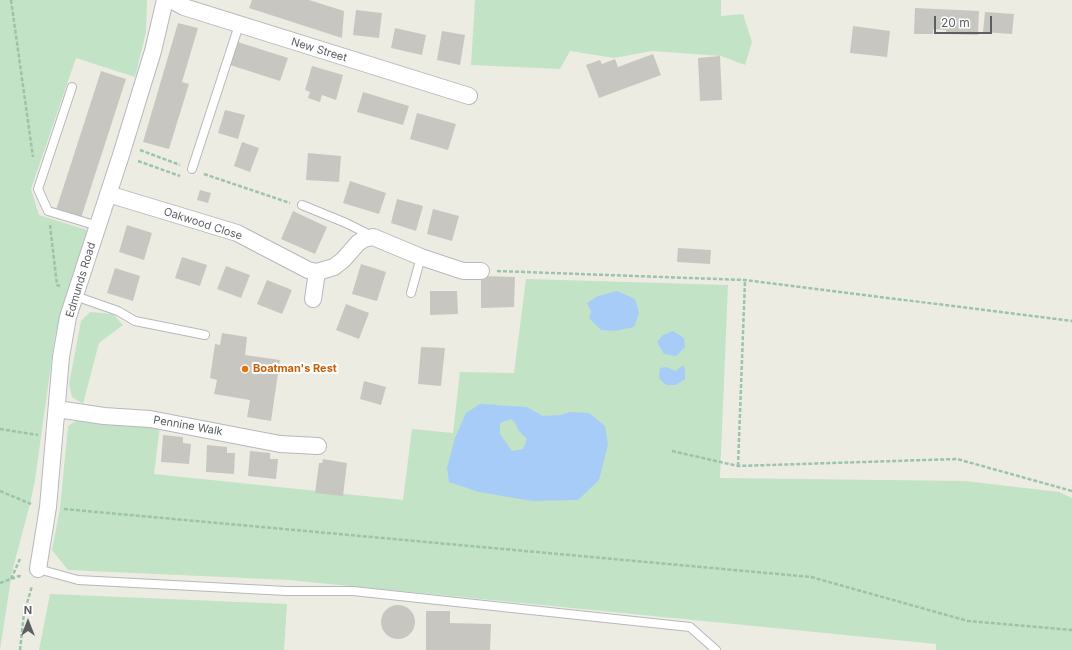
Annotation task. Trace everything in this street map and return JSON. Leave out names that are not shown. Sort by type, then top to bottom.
[{"type":"street","name":"Edmunds Road","points":[[36,574],[48,507],[62,351],[68,317],[123,149],[153,51],[165,0]]},
{"type":"street","name":"New Street","points":[[171,0],[184,8],[469,96]]},
{"type":"street","name":"Oakwood Close","points":[[108,194],[237,233],[308,270],[317,272]]},
{"type":"street","points":[[313,300],[317,272],[334,267],[344,260],[358,243],[364,239],[373,237],[421,257],[463,271],[481,271]]},
{"type":"street","name":"Pennine Walk","points":[[57,409],[104,416],[150,419],[280,444],[318,446]]},
{"type":"lane","points":[[195,170],[239,24]]},
{"type":"lane","points":[[72,87],[38,189],[48,211],[98,226]]},
{"type":"lane","points":[[302,205],[346,223],[373,237]]},
{"type":"lane","points":[[411,293],[421,257]]},
{"type":"lane","points":[[75,296],[118,311],[134,321],[205,335]]},
{"type":"lane","points":[[36,574],[78,580],[286,590],[354,590],[690,627],[716,650]]},
{"type":"path","points":[[11,0],[34,158]]},
{"type":"path","points":[[123,149],[195,170],[294,205],[302,205]]},
{"type":"path","points":[[123,149],[187,178]]},
{"type":"path","points":[[48,211],[57,285],[75,296]]},
{"type":"path","points":[[481,271],[745,280],[1072,321]]},
{"type":"path","points":[[738,466],[745,280]]},
{"type":"path","points":[[0,429],[54,438]]},
{"type":"path","points":[[672,451],[738,466],[957,459],[1072,491]]},
{"type":"path","points":[[0,491],[30,504],[48,507],[811,577],[968,621],[1072,630]]},
{"type":"path","points":[[0,583],[19,576],[36,574],[24,613],[20,650]]},
{"type":"green space","points":[[0,0],[147,0],[146,32],[135,77],[76,58],[31,189],[39,215],[87,230],[55,336],[35,480],[12,572],[0,650]]},
{"type":"green space","points":[[475,0],[721,0],[721,16],[743,14],[752,42],[745,65],[721,56],[652,51],[614,58],[570,51],[560,69],[471,65]]},
{"type":"green space","points":[[526,279],[728,285],[720,478],[965,481],[1059,492],[1072,498],[1072,650],[936,650],[936,644],[289,580],[68,570],[52,550],[60,508],[68,426],[79,419],[160,426],[154,474],[403,500],[412,429],[453,433],[460,372],[514,373]]},
{"type":"green space","points":[[90,312],[113,314],[123,325],[99,343],[83,404],[72,397],[69,384],[81,321]]},
{"type":"green space","points":[[50,594],[287,604],[284,650],[39,650]]},
{"type":"water","points":[[617,291],[635,299],[639,313],[634,327],[615,331],[601,330],[589,318],[591,311],[587,303],[598,296]]},
{"type":"water","points":[[673,331],[684,338],[685,347],[676,356],[664,354],[657,342],[663,335]]},
{"type":"water","points":[[683,365],[685,370],[685,379],[676,385],[666,385],[659,378],[660,368],[666,367],[676,371]]},
{"type":"water","points":[[480,404],[527,407],[543,416],[560,415],[570,412],[589,413],[605,426],[608,445],[599,480],[578,500],[532,501],[479,492],[449,482],[447,468],[455,438],[466,413]],"holes":[[[511,419],[515,423],[518,430],[527,439],[523,449],[512,451],[500,434],[500,423]]]},
{"type":"building","points":[[252,0],[309,0],[344,11],[342,38],[249,8]]},
{"type":"building","points":[[915,8],[979,11],[978,35],[946,34],[946,30],[933,29],[933,34],[914,34]]},
{"type":"building","points":[[356,10],[382,13],[379,38],[353,35]]},
{"type":"building","points":[[985,12],[1014,14],[1012,34],[983,32]]},
{"type":"building","points":[[178,23],[198,28],[182,82],[189,84],[169,149],[143,142]]},
{"type":"building","points":[[853,26],[890,31],[887,57],[850,53]]},
{"type":"building","points":[[395,28],[426,35],[422,55],[391,48]]},
{"type":"building","points":[[442,31],[465,35],[460,65],[437,60]]},
{"type":"building","points":[[238,42],[288,58],[280,81],[230,65]]},
{"type":"building","points":[[653,54],[661,75],[599,98],[586,65],[600,60],[602,64],[615,59],[618,67]]},
{"type":"building","points":[[720,56],[722,100],[700,101],[698,58]]},
{"type":"building","points":[[312,66],[343,75],[336,100],[322,95],[320,102],[308,98],[310,92],[305,90]]},
{"type":"building","points":[[101,71],[126,79],[81,218],[56,210]]},
{"type":"building","points":[[363,92],[409,106],[403,125],[357,112]]},
{"type":"building","points":[[225,110],[245,115],[238,139],[218,133]]},
{"type":"building","points":[[417,113],[456,124],[448,150],[410,139]]},
{"type":"building","points":[[242,142],[259,148],[250,172],[234,166]]},
{"type":"building","points":[[308,153],[341,156],[339,182],[306,180]]},
{"type":"building","points":[[350,181],[386,193],[379,214],[343,203]]},
{"type":"building","points":[[200,190],[211,193],[208,203],[197,200]]},
{"type":"building","points":[[397,199],[423,206],[416,231],[391,223]]},
{"type":"building","points":[[433,209],[459,216],[452,241],[427,234]]},
{"type":"building","points":[[293,211],[327,227],[315,254],[281,239]]},
{"type":"building","points":[[127,225],[152,233],[144,260],[119,252]]},
{"type":"building","points":[[678,248],[711,250],[710,264],[677,262]]},
{"type":"building","points":[[182,257],[207,265],[200,286],[175,278]]},
{"type":"building","points":[[361,264],[386,272],[377,301],[352,294]]},
{"type":"building","points":[[226,266],[250,275],[241,298],[217,289]]},
{"type":"building","points":[[115,268],[140,276],[133,301],[107,293]]},
{"type":"building","points":[[481,276],[515,277],[514,307],[481,308]]},
{"type":"building","points":[[267,280],[292,290],[282,314],[257,304]]},
{"type":"building","points":[[430,291],[457,291],[458,314],[430,315]]},
{"type":"building","points":[[346,304],[369,313],[359,339],[336,330]]},
{"type":"building","name":"Boatman's Rest","points":[[222,333],[247,337],[245,355],[280,360],[271,421],[247,417],[250,400],[214,394],[217,380],[210,378],[215,344],[220,345]]},
{"type":"building","points":[[421,347],[445,348],[441,386],[418,384]]},
{"type":"building","points":[[364,381],[386,387],[381,405],[360,399]]},
{"type":"building","points":[[163,435],[183,437],[183,443],[191,444],[189,464],[161,462]]},
{"type":"building","points":[[207,445],[227,447],[227,453],[235,453],[234,474],[206,472]]},
{"type":"building","points":[[250,451],[270,453],[270,459],[278,459],[276,479],[248,476]]},
{"type":"building","points":[[323,459],[347,463],[343,496],[315,493],[319,463],[322,463]]},
{"type":"building","points":[[398,605],[410,610],[415,622],[410,634],[398,639],[386,634],[381,622],[386,610]]},
{"type":"building","points":[[426,611],[450,611],[450,623],[491,624],[490,650],[426,650]]},
{"type":"place","name":"Boatman's Rest","points":[[245,369]]}]
